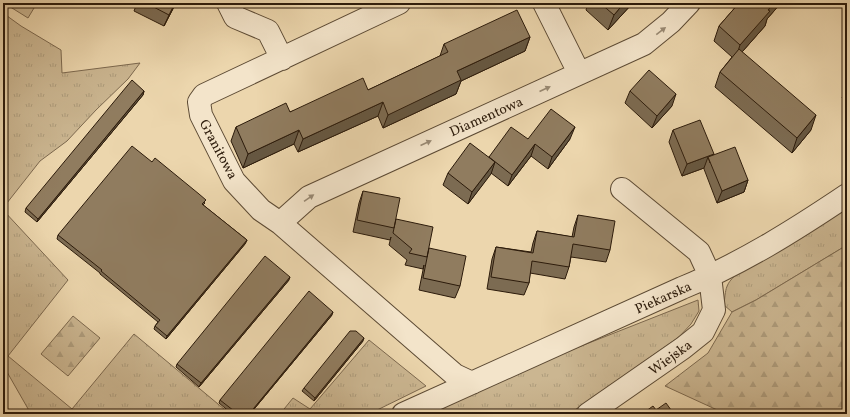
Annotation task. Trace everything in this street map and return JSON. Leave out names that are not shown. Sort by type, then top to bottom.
[{"type":"street","points":[[228,3],[235,17],[268,31],[282,59]]},
{"type":"street","name":"Granitowa","points":[[398,3],[204,95],[199,102],[201,115],[234,180],[261,210],[280,223],[455,375],[472,383]]},
{"type":"street","points":[[544,3],[579,73]]},
{"type":"street","name":"Diamentowa","points":[[280,223],[309,196],[644,44],[671,22],[689,3]]},
{"type":"street","name":"Wiejska","points":[[588,414],[683,348],[703,332],[714,310],[710,276],[699,252],[622,189]]},
{"type":"street","name":"Piekarska","points":[[403,414],[710,276],[799,227],[847,195]]},
{"type":"green space","points":[[4,3],[37,3],[28,18]]},
{"type":"green space","points":[[3,13],[21,26],[61,50],[62,73],[140,63],[128,79],[67,141],[40,161],[3,208]]},
{"type":"green space","points":[[847,206],[847,245],[756,300],[732,312],[724,305],[725,293],[728,285],[732,278],[741,270]]},
{"type":"green space","points":[[3,210],[68,280],[8,356],[72,409],[134,334],[230,414],[31,414],[3,365]]},
{"type":"green space","points":[[847,245],[847,414],[726,414],[665,386],[708,353],[732,312],[756,300]]},
{"type":"green space","points":[[698,300],[699,311],[691,324],[679,337],[569,414],[418,414],[538,363]]},
{"type":"green space","points":[[73,316],[100,338],[68,376],[41,354]]},
{"type":"green space","points":[[369,340],[426,386],[369,414],[280,414],[293,398],[310,409]]},
{"type":"building","points":[[146,3],[175,3],[169,15]]},
{"type":"building","points":[[600,3],[624,3],[614,15]]},
{"type":"building","points":[[739,3],[774,3],[768,10],[770,11],[740,45],[719,26]]},
{"type":"building","points":[[517,10],[530,37],[457,71],[461,80],[388,115],[383,102],[303,139],[299,130],[248,154],[236,127],[286,103],[290,112],[363,78],[368,90],[448,52],[444,44]]},
{"type":"building","points":[[739,49],[816,115],[797,138],[720,72]]},
{"type":"building","points":[[649,70],[676,94],[657,116],[630,91]]},
{"type":"building","points":[[132,80],[144,91],[38,219],[26,208]]},
{"type":"building","points":[[551,109],[575,127],[552,157],[535,144],[512,175],[489,157],[511,127],[528,139]]},
{"type":"building","points":[[700,120],[714,154],[687,164],[673,130]]},
{"type":"building","points":[[470,143],[495,162],[472,192],[448,173]]},
{"type":"building","points":[[132,146],[152,162],[155,158],[206,200],[202,204],[247,240],[167,336],[155,326],[160,320],[101,271],[102,270],[58,235]]},
{"type":"building","points":[[735,147],[748,180],[722,191],[708,157]]},
{"type":"building","points":[[363,191],[400,198],[394,228],[357,220]]},
{"type":"building","points":[[578,215],[615,221],[610,250],[573,244],[569,267],[532,261],[529,283],[491,277],[496,247],[533,253],[537,231],[574,237]]},
{"type":"building","points":[[396,219],[433,227],[427,257],[409,253],[412,249],[393,233]]},
{"type":"building","points":[[429,248],[466,256],[460,286],[423,278]]},
{"type":"building","points":[[265,256],[290,277],[201,383],[177,364]]},
{"type":"building","points":[[309,291],[333,312],[249,414],[238,414],[220,400]]},
{"type":"building","points":[[350,331],[356,331],[364,338],[315,398],[304,388]]},
{"type":"building","points":[[666,403],[674,414],[642,414],[653,406],[656,410]]}]
